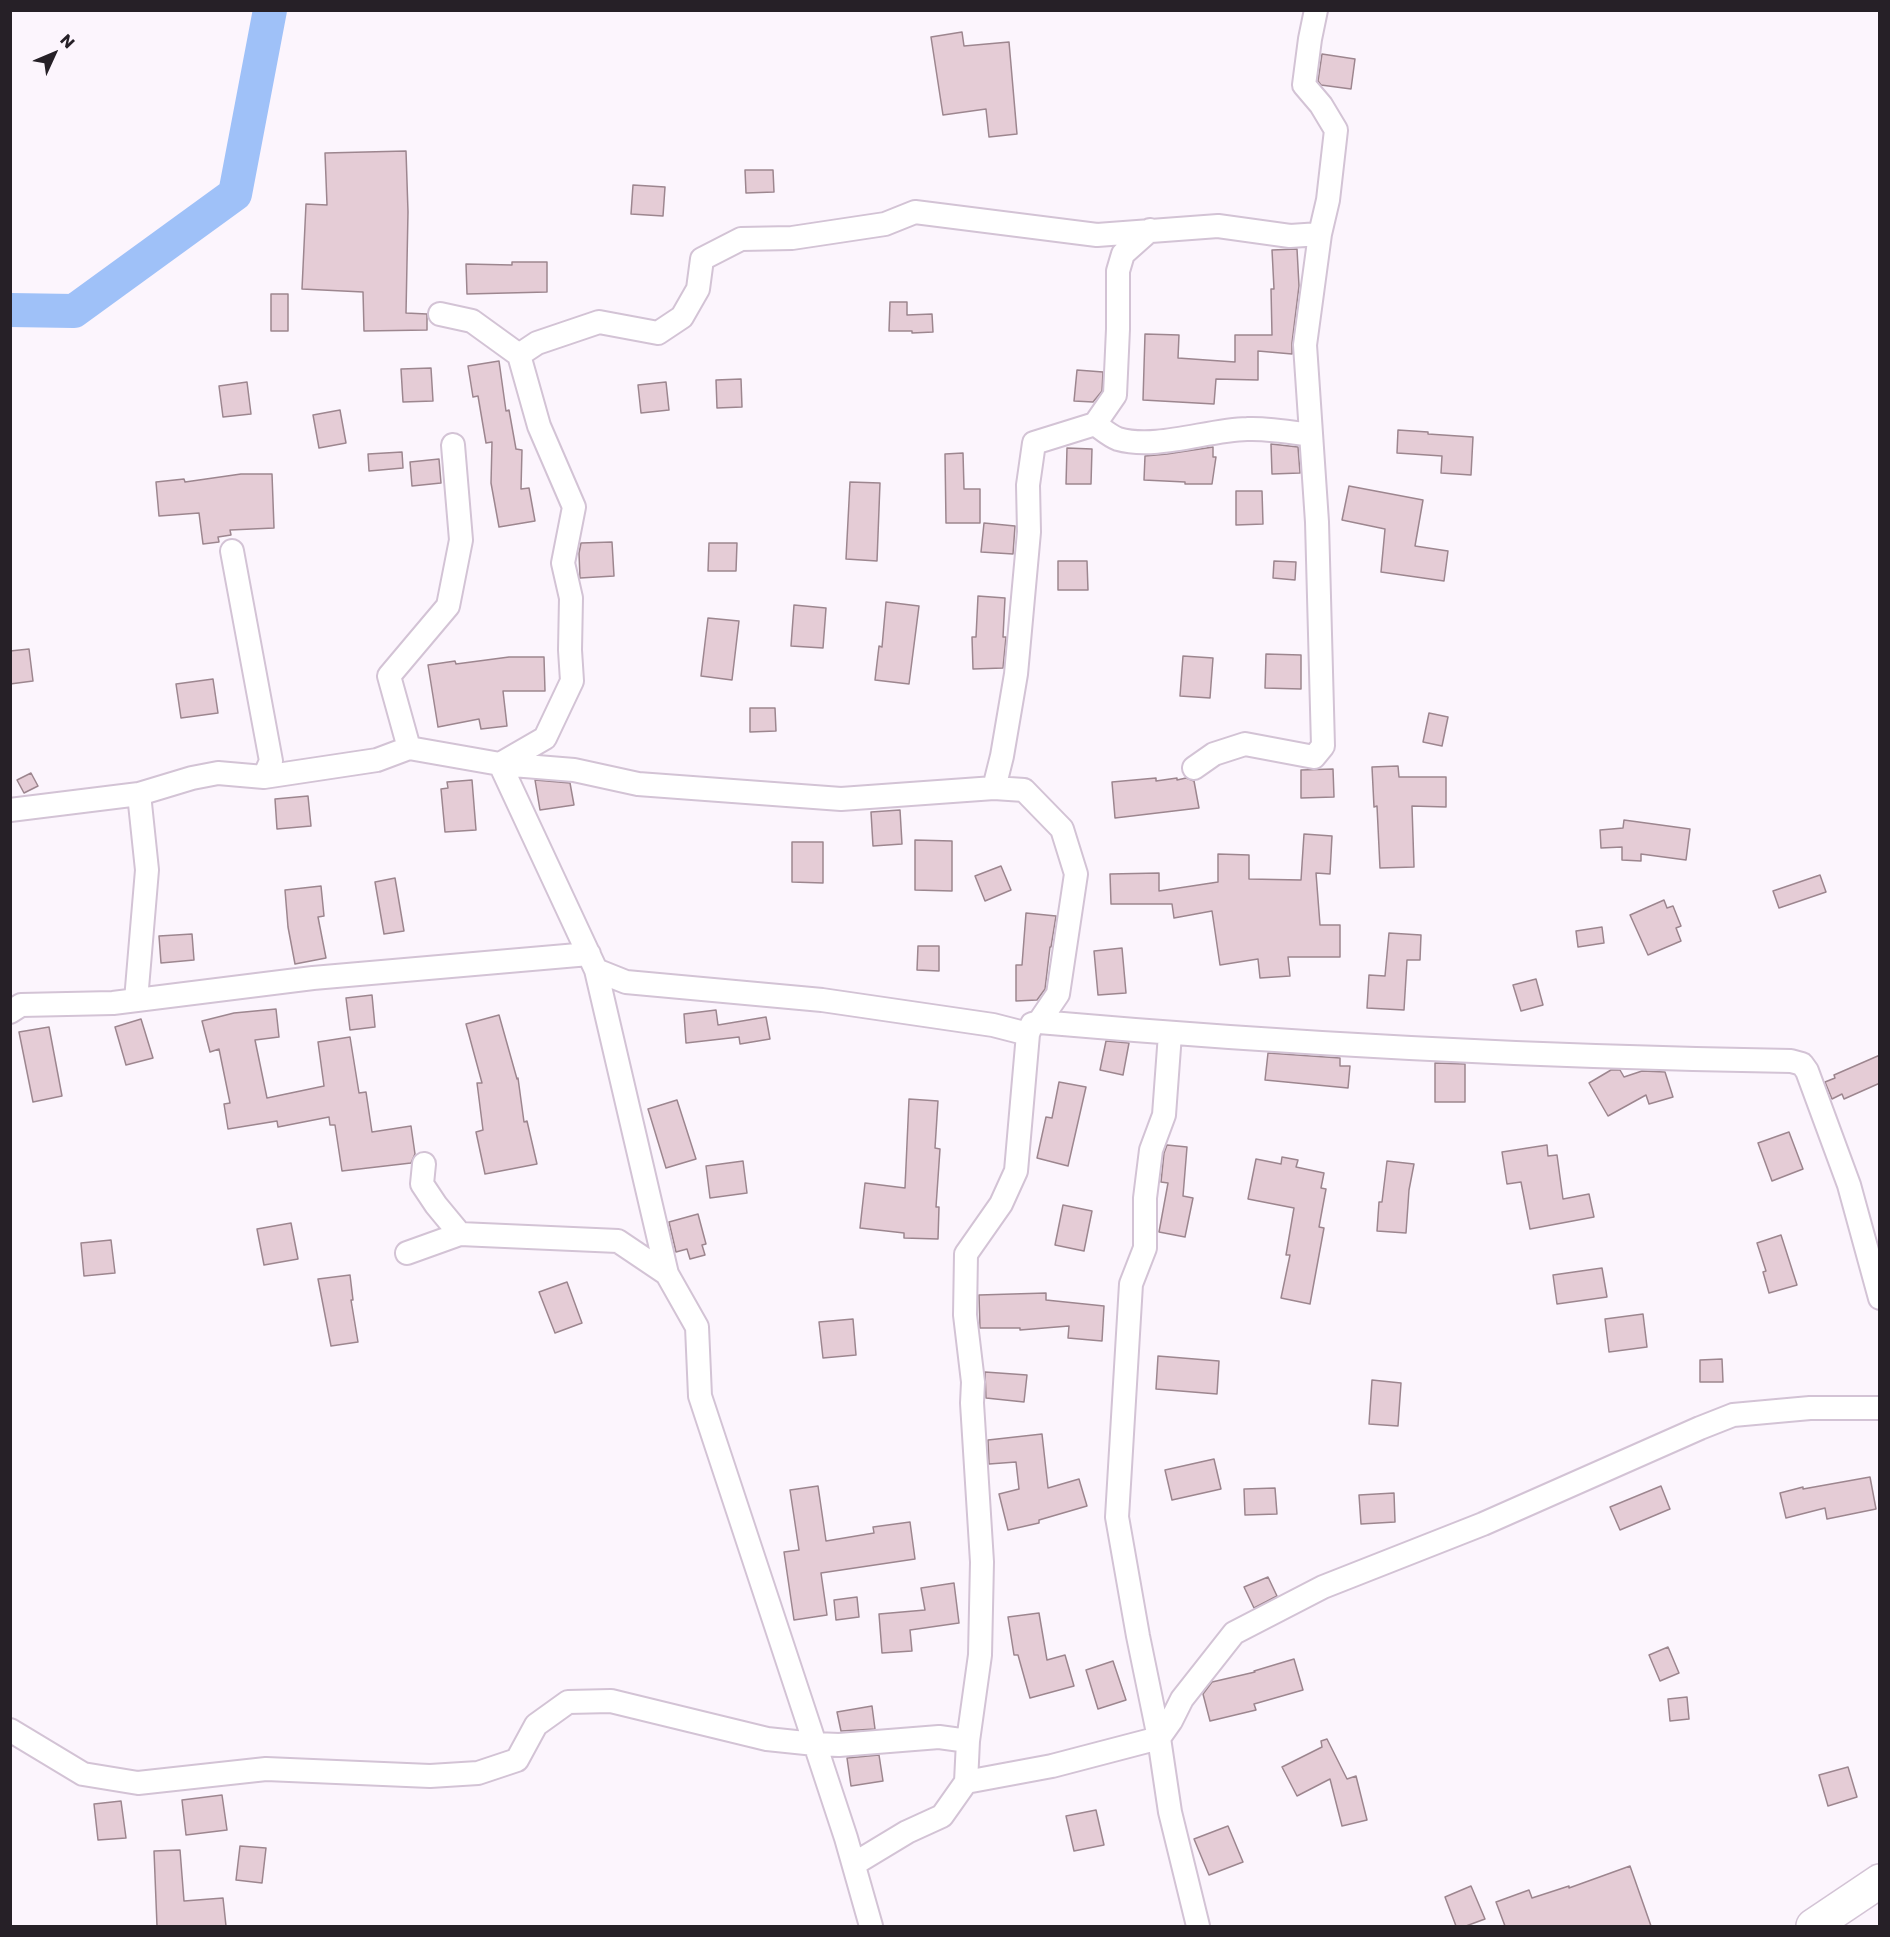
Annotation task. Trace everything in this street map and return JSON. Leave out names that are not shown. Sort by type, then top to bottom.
[{"type":"main road","points":[[1813,1926],[1880,1881]]},
{"type":"street","points":[[1194,768],[1214,754],[1245,744],[1314,757],[1323,746],[1317,522],[1305,345],[1320,234],[1328,200],[1336,130],[1321,105],[1304,85],[1316,10]]},
{"type":"street","points":[[519,355],[537,343],[599,322],[658,333],[682,317],[698,289],[702,260],[741,240],[792,238],[885,224],[915,212],[1097,235],[1218,226],[1290,236],[1320,234]]},
{"type":"street","points":[[994,788],[1016,674],[1029,532],[1028,485],[1034,442],[1095,424],[1115,395],[1118,271],[1124,254],[1150,230]]},
{"type":"street","points":[[1097,235],[1112,254],[1118,271]]},
{"type":"street","points":[[440,314],[472,321],[519,355],[539,426],[574,507],[563,564],[571,598],[572,681],[545,738],[500,764]]},
{"type":"street","points":[[1095,424],[1116,438],[1134,442],[1160,441],[1216,431],[1249,429],[1311,435]]},
{"type":"street","points":[[409,748],[389,676],[448,606],[461,540],[453,446]]},
{"type":"street","points":[[232,551],[271,761],[264,777]]},
{"type":"street","points":[[10,810],[139,794],[192,778],[218,773],[264,777],[377,760],[409,748],[500,764],[574,770],[638,784],[841,799],[994,788],[1024,790],[1062,829],[1076,874],[1058,994],[1034,1028],[1016,1171],[1001,1204],[966,1254],[965,1315],[973,1382],[972,1403],[982,1562],[980,1655],[968,1741],[966,1782],[942,1816],[906,1832],[854,1864]]},
{"type":"street","points":[[500,764],[593,962],[667,1274],[697,1327],[700,1396],[854,1864],[871,1926]]},
{"type":"street","points":[[136,1000],[147,870],[139,794]]},
{"type":"street","points":[[10,1012],[21,1005],[113,1003],[313,978],[593,962],[626,982],[822,1000],[993,1025],[1455,1052],[1791,1061],[1802,1064],[1807,1071],[1849,1185],[1880,1298]]},
{"type":"street","points":[[1170,1034],[1164,1115],[1150,1150],[1146,1189],[1145,1248],[1131,1284],[1117,1517],[1159,1738],[1170,1812],[1198,1926]]},
{"type":"street","points":[[424,1164],[423,1184],[436,1205],[460,1234]]},
{"type":"street","points":[[407,1253],[460,1234],[618,1241],[667,1274]]},
{"type":"street","points":[[966,1782],[1052,1766],[1159,1738],[1182,1699],[1234,1633],[1323,1587],[1483,1524],[1700,1428],[1733,1415],[1809,1408],[1880,1408]]},
{"type":"street","points":[[10,1730],[83,1774],[138,1784],[266,1769],[430,1776],[478,1773],[517,1760],[536,1725],[568,1702],[611,1701],[767,1739],[815,1744],[839,1745],[939,1737],[968,1741]]},
{"type":"building","points":[[962,32],[964,46],[1009,42],[1017,134],[989,137],[986,109],[943,115],[931,37]]},
{"type":"building","points":[[1322,54],[1355,59],[1351,89],[1321,85],[1318,81]]},
{"type":"building","points":[[406,151],[408,212],[406,313],[427,314],[427,330],[364,331],[363,292],[302,289],[306,204],[327,205],[325,153]]},
{"type":"building","points":[[745,170],[773,170],[774,192],[746,193]]},
{"type":"building","points":[[633,185],[665,187],[663,216],[631,214]]},
{"type":"building","points":[[1297,249],[1299,286],[1292,354],[1258,351],[1258,380],[1216,379],[1214,404],[1143,400],[1145,334],[1179,335],[1178,358],[1235,362],[1235,335],[1272,335],[1271,289],[1274,289],[1272,250]]},
{"type":"building","points":[[512,262],[547,262],[547,292],[467,294],[466,264],[512,265]]},
{"type":"building","points":[[271,294],[288,294],[288,331],[271,331]]},
{"type":"building","points":[[890,302],[907,302],[907,315],[932,314],[933,332],[889,331]]},
{"type":"building","points":[[499,361],[506,411],[509,410],[516,449],[522,450],[521,489],[529,488],[535,521],[499,527],[491,483],[492,442],[486,443],[478,396],[473,397],[468,366]]},
{"type":"building","points":[[431,368],[433,401],[403,402],[401,369]]},
{"type":"building","points":[[1077,370],[1103,372],[1102,391],[1093,402],[1074,401]]},
{"type":"building","points":[[741,379],[742,407],[717,408],[716,380]]},
{"type":"building","points":[[247,382],[251,414],[223,417],[219,386]]},
{"type":"building","points":[[666,382],[669,410],[641,413],[638,385]]},
{"type":"building","points":[[340,410],[346,443],[319,448],[313,415]]},
{"type":"building","points":[[1398,430],[1473,437],[1471,475],[1441,473],[1442,456],[1397,453]]},
{"type":"building","points":[[1271,444],[1298,447],[1300,473],[1272,474]]},
{"type":"building","points":[[1213,447],[1213,457],[1216,457],[1212,484],[1144,480],[1145,456]]},
{"type":"building","points":[[1067,448],[1092,449],[1091,484],[1066,484]]},
{"type":"building","points":[[402,452],[403,468],[369,471],[368,454]]},
{"type":"building","points":[[963,453],[964,489],[980,489],[980,523],[946,523],[945,454]]},
{"type":"building","points":[[439,459],[441,483],[412,486],[410,462]]},
{"type":"building","points":[[241,474],[272,474],[274,528],[230,530],[231,535],[218,537],[219,542],[203,544],[199,513],[159,516],[156,482],[184,479],[185,482]]},
{"type":"building","points":[[850,482],[880,483],[877,561],[846,559]]},
{"type":"building","points":[[1349,486],[1423,500],[1415,546],[1448,551],[1444,581],[1381,572],[1385,529],[1342,520]]},
{"type":"building","points":[[1236,491],[1262,491],[1263,524],[1236,525]]},
{"type":"building","points":[[984,523],[1015,526],[1013,554],[981,552]]},
{"type":"building","points":[[612,542],[614,576],[580,578],[581,543]]},
{"type":"building","points":[[709,543],[737,543],[736,571],[708,571]]},
{"type":"building","points":[[1058,561],[1087,561],[1088,590],[1058,590]]},
{"type":"building","points":[[1274,561],[1296,562],[1295,580],[1273,578]]},
{"type":"building","points":[[978,596],[1005,598],[1003,637],[1006,637],[1003,668],[973,669],[972,637],[976,637]]},
{"type":"building","points":[[886,602],[919,606],[909,684],[875,680],[879,646],[882,647]]},
{"type":"building","points":[[794,605],[826,608],[823,648],[791,646]]},
{"type":"building","points":[[708,618],[739,621],[732,680],[701,676]]},
{"type":"building","points":[[29,649],[33,681],[10,684],[10,651]]},
{"type":"building","points":[[1266,654],[1301,655],[1301,689],[1265,688]]},
{"type":"building","points":[[1183,656],[1213,658],[1210,698],[1180,696]]},
{"type":"building","points":[[509,657],[544,657],[545,691],[503,691],[507,726],[481,729],[479,719],[438,727],[428,665]]},
{"type":"building","points":[[213,679],[218,713],[181,718],[176,684]]},
{"type":"building","points":[[750,708],[775,708],[776,731],[750,732]]},
{"type":"building","points":[[1429,713],[1448,717],[1442,746],[1423,742]]},
{"type":"building","points":[[1398,766],[1399,777],[1446,777],[1446,807],[1412,806],[1414,867],[1380,868],[1377,806],[1374,807],[1372,767]]},
{"type":"building","points":[[1333,769],[1334,797],[1301,798],[1301,770]]},
{"type":"building","points":[[31,773],[38,786],[24,793],[17,780]]},
{"type":"building","points":[[1156,778],[1156,781],[1186,778],[1194,781],[1199,808],[1115,818],[1112,782]]},
{"type":"building","points":[[472,780],[476,830],[445,832],[441,789],[448,788],[447,782]]},
{"type":"building","points":[[535,780],[570,783],[574,805],[540,810]]},
{"type":"building","points":[[308,796],[311,826],[277,829],[275,799]]},
{"type":"building","points":[[900,810],[902,844],[873,846],[871,812]]},
{"type":"building","points":[[1624,820],[1690,829],[1686,860],[1641,854],[1641,861],[1622,860],[1622,847],[1601,848],[1600,830],[1623,828]]},
{"type":"building","points":[[1304,834],[1332,836],[1330,874],[1316,873],[1320,925],[1340,925],[1340,957],[1288,957],[1290,976],[1260,978],[1258,959],[1220,965],[1212,911],[1174,918],[1172,904],[1111,904],[1110,874],[1159,873],[1159,891],[1218,882],[1218,854],[1249,855],[1249,879],[1301,880]]},
{"type":"building","points":[[915,840],[952,841],[952,891],[915,890]]},
{"type":"building","points":[[792,842],[823,842],[823,883],[792,882]]},
{"type":"building","points":[[1001,866],[1011,890],[985,901],[975,876]]},
{"type":"building","points":[[1820,875],[1826,892],[1779,908],[1773,891]]},
{"type":"building","points":[[395,878],[404,931],[384,934],[375,882]]},
{"type":"building","points":[[321,886],[324,916],[318,917],[326,958],[295,964],[288,927],[285,890]]},
{"type":"building","points":[[1664,900],[1667,908],[1673,906],[1681,926],[1676,928],[1681,941],[1648,955],[1630,915]]},
{"type":"building","points":[[1026,913],[1056,916],[1045,989],[1037,1000],[1016,1001],[1016,965],[1022,965]]},
{"type":"building","points":[[1602,927],[1604,943],[1578,947],[1576,931]]},
{"type":"building","points":[[1389,933],[1421,935],[1420,960],[1407,960],[1404,1010],[1367,1008],[1369,975],[1385,976]]},
{"type":"building","points":[[192,934],[194,960],[161,963],[159,936]]},
{"type":"building","points":[[918,946],[939,946],[939,971],[917,970]]},
{"type":"building","points":[[1122,948],[1126,993],[1098,995],[1094,951]]},
{"type":"building","points":[[1536,979],[1543,1005],[1521,1011],[1513,985]]},
{"type":"building","points":[[372,995],[375,1027],[350,1030],[346,998]]},
{"type":"building","points":[[276,1009],[279,1037],[255,1040],[267,1098],[324,1086],[318,1042],[350,1037],[359,1093],[366,1092],[372,1132],[411,1126],[415,1154],[411,1163],[342,1171],[335,1125],[330,1125],[329,1117],[278,1127],[277,1121],[228,1129],[224,1104],[230,1103],[219,1049],[210,1052],[202,1021],[234,1013]]},
{"type":"building","points":[[716,1010],[718,1025],[766,1017],[770,1039],[740,1044],[739,1037],[686,1043],[684,1014]]},
{"type":"building","points":[[499,1015],[518,1078],[524,1122],[527,1121],[537,1164],[485,1174],[476,1132],[483,1130],[477,1083],[482,1083],[466,1024]]},
{"type":"building","points":[[141,1019],[153,1058],[126,1065],[115,1027]]},
{"type":"building","points":[[49,1027],[62,1096],[33,1102],[19,1032]]},
{"type":"building","points":[[1106,1041],[1129,1043],[1123,1075],[1100,1070]]},
{"type":"building","points":[[1268,1053],[1340,1058],[1340,1066],[1350,1066],[1348,1088],[1265,1080]]},
{"type":"building","points":[[1880,1055],[1880,1083],[1844,1099],[1842,1094],[1832,1099],[1825,1082],[1835,1078],[1834,1075]]},
{"type":"building","points":[[1435,1063],[1465,1064],[1465,1102],[1435,1102]]},
{"type":"building","points":[[1611,1070],[1620,1070],[1624,1077],[1642,1071],[1665,1072],[1673,1097],[1649,1104],[1646,1095],[1608,1116],[1589,1083]]},
{"type":"building","points":[[1059,1082],[1086,1087],[1068,1166],[1037,1158],[1046,1117],[1052,1118]]},
{"type":"building","points":[[909,1099],[938,1101],[935,1148],[940,1149],[936,1207],[939,1207],[938,1239],[904,1238],[904,1233],[860,1228],[865,1183],[905,1188]]},
{"type":"building","points":[[677,1100],[696,1159],[666,1168],[648,1109]]},
{"type":"building","points":[[1789,1132],[1803,1169],[1772,1181],[1758,1143]]},
{"type":"building","points":[[1167,1145],[1187,1147],[1183,1196],[1193,1198],[1185,1237],[1159,1232],[1168,1183],[1161,1182]]},
{"type":"building","points":[[1547,1145],[1548,1156],[1557,1155],[1563,1199],[1589,1194],[1594,1217],[1530,1229],[1521,1182],[1507,1184],[1502,1152]]},
{"type":"building","points":[[1282,1157],[1298,1160],[1296,1167],[1324,1173],[1321,1188],[1326,1189],[1319,1227],[1324,1228],[1310,1304],[1281,1298],[1290,1255],[1286,1255],[1294,1208],[1248,1199],[1256,1159],[1281,1164]]},
{"type":"building","points":[[743,1161],[747,1193],[710,1198],[706,1166]]},
{"type":"building","points":[[1387,1161],[1414,1164],[1409,1190],[1406,1233],[1377,1231],[1379,1202],[1382,1202]]},
{"type":"building","points":[[1063,1205],[1092,1211],[1084,1251],[1055,1245]]},
{"type":"building","points":[[698,1214],[706,1244],[702,1245],[705,1255],[690,1259],[687,1249],[676,1252],[669,1222]]},
{"type":"building","points":[[291,1223],[298,1259],[264,1265],[257,1229]]},
{"type":"building","points":[[1781,1235],[1797,1285],[1769,1293],[1763,1272],[1766,1271],[1757,1243]]},
{"type":"building","points":[[111,1240],[115,1273],[84,1276],[81,1243]]},
{"type":"building","points":[[1602,1268],[1607,1297],[1557,1304],[1553,1275]]},
{"type":"building","points":[[350,1275],[353,1300],[351,1300],[358,1342],[331,1346],[318,1279]]},
{"type":"building","points":[[567,1282],[582,1323],[555,1333],[539,1292]]},
{"type":"building","points":[[1046,1293],[1046,1300],[1104,1306],[1102,1341],[1068,1338],[1069,1326],[1020,1330],[1020,1328],[980,1328],[979,1295]]},
{"type":"building","points":[[1643,1314],[1647,1347],[1609,1352],[1605,1319]]},
{"type":"building","points":[[853,1319],[856,1355],[823,1358],[819,1322]]},
{"type":"building","points":[[1158,1356],[1219,1361],[1217,1394],[1156,1389]]},
{"type":"building","points":[[1722,1359],[1723,1382],[1700,1382],[1700,1360]]},
{"type":"building","points":[[985,1372],[1027,1375],[1024,1402],[986,1398]]},
{"type":"building","points":[[1372,1380],[1401,1383],[1398,1426],[1369,1424]]},
{"type":"building","points":[[1042,1434],[1048,1488],[1079,1479],[1087,1506],[1039,1520],[1039,1523],[1008,1530],[999,1494],[1019,1489],[1016,1462],[989,1464],[988,1440]]},
{"type":"building","points":[[1214,1459],[1221,1489],[1172,1500],[1165,1470]]},
{"type":"building","points":[[1870,1477],[1876,1509],[1827,1519],[1825,1508],[1786,1518],[1780,1493],[1803,1487],[1803,1489]]},
{"type":"building","points":[[818,1486],[826,1541],[874,1533],[873,1527],[910,1522],[915,1559],[821,1573],[827,1615],[794,1620],[784,1552],[799,1550],[790,1490]]},
{"type":"building","points":[[1661,1486],[1670,1509],[1620,1530],[1610,1507]]},
{"type":"building","points":[[1275,1488],[1277,1514],[1245,1515],[1244,1489]]},
{"type":"building","points":[[1394,1493],[1395,1522],[1361,1524],[1359,1495]]},
{"type":"building","points":[[1268,1577],[1277,1596],[1254,1608],[1244,1587]]},
{"type":"building","points":[[954,1583],[959,1623],[910,1630],[912,1651],[882,1653],[879,1614],[925,1610],[921,1588]]},
{"type":"building","points":[[857,1597],[859,1617],[836,1620],[834,1600]]},
{"type":"building","points":[[1039,1613],[1047,1660],[1065,1655],[1074,1686],[1030,1698],[1018,1655],[1014,1655],[1008,1617]]},
{"type":"building","points":[[1668,1647],[1679,1673],[1660,1681],[1649,1655]]},
{"type":"building","points":[[1294,1659],[1303,1690],[1254,1704],[1256,1710],[1210,1721],[1203,1694],[1212,1682],[1255,1672]]},
{"type":"building","points":[[1113,1661],[1126,1700],[1098,1709],[1086,1670]]},
{"type":"building","points":[[1687,1697],[1689,1719],[1670,1721],[1668,1699]]},
{"type":"building","points":[[872,1706],[875,1729],[841,1731],[837,1712]]},
{"type":"building","points":[[1327,1739],[1347,1779],[1356,1776],[1367,1820],[1342,1826],[1330,1779],[1297,1796],[1282,1767],[1322,1747],[1321,1741]]},
{"type":"building","points":[[879,1755],[883,1781],[851,1786],[847,1758]]},
{"type":"building","points":[[1848,1767],[1857,1797],[1828,1806],[1819,1775]]},
{"type":"building","points":[[222,1795],[227,1830],[186,1835],[182,1800]]},
{"type":"building","points":[[121,1801],[126,1838],[98,1840],[94,1804]]},
{"type":"building","points":[[1096,1810],[1104,1845],[1074,1851],[1066,1816]]},
{"type":"building","points":[[1228,1826],[1243,1862],[1209,1875],[1194,1839]]},
{"type":"building","points":[[240,1846],[266,1848],[262,1883],[236,1880]]},
{"type":"building","points":[[180,1850],[184,1901],[223,1898],[226,1926],[157,1926],[154,1851]]},
{"type":"building","points":[[1630,1866],[1651,1926],[1505,1926],[1496,1902],[1529,1890],[1532,1898],[1569,1886],[1569,1888]]},
{"type":"building","points":[[1471,1886],[1485,1919],[1466,1926],[1456,1926],[1445,1897]]},
{"type":"waterway","points":[[10,310],[74,311],[235,194],[270,10]]}]
